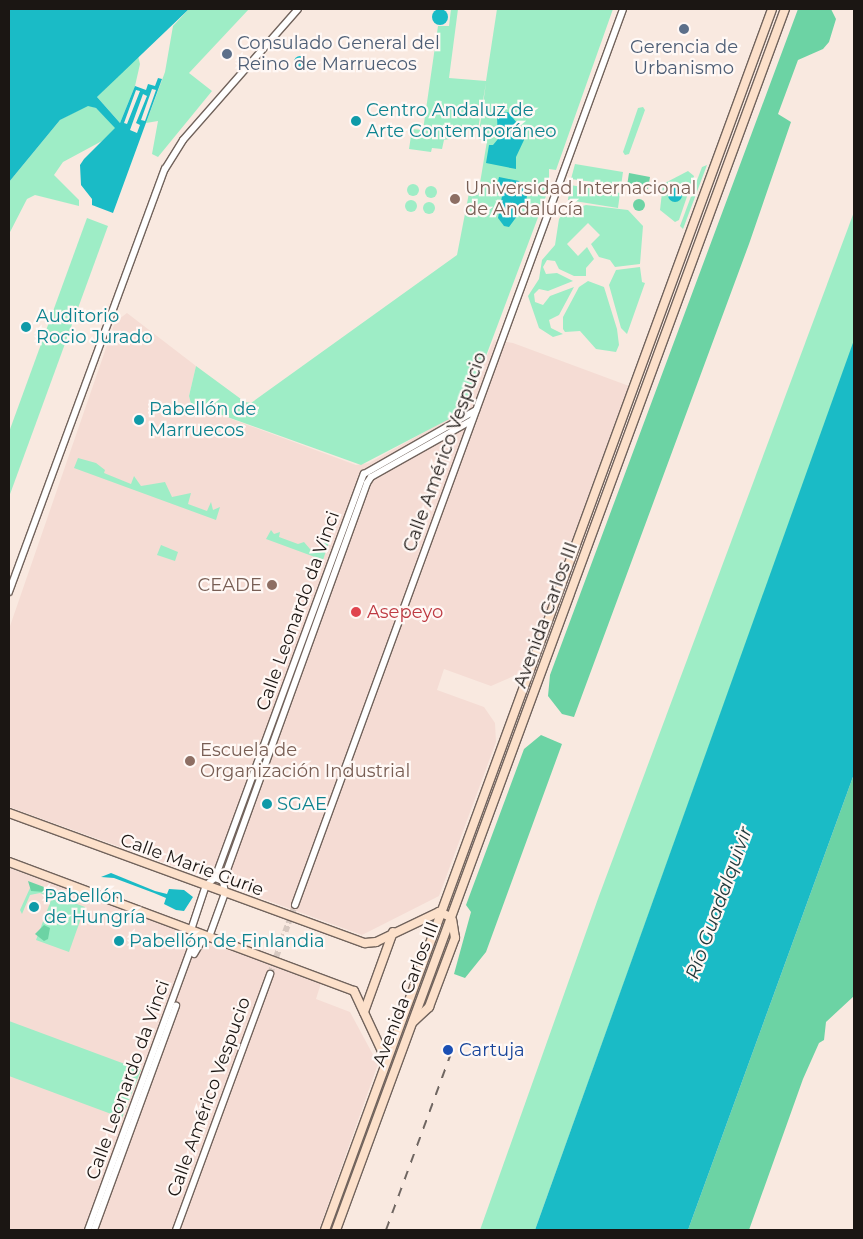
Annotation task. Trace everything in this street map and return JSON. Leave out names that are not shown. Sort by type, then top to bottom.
[{"type":"main road","name":"Avenida Carlos III","points":[[324,1230],[439,912],[772,9]]},
{"type":"main road","name":"Avenida Carlos III","points":[[336,1230],[412,1023],[429,1007],[454,938],[451,917],[785,9]]},
{"type":"main road","name":"Calle Marie Curie","points":[[9,813],[365,943],[376,942],[393,932]]},
{"type":"main road","points":[[9,862],[354,991],[385,1060],[399,1056]]},
{"type":"main road","points":[[364,1012],[393,932],[439,912],[451,917]]},
{"type":"street","points":[[9,592],[164,169],[183,140],[298,9]]},
{"type":"street","name":"Calle Américo Vespucio","points":[[295,905],[623,9]]},
{"type":"street","name":"Calle Leonardo da Vinci","points":[[215,878],[364,474],[476,410]]},
{"type":"street","name":"Calle Leonardo da Vinci","points":[[209,937],[225,893],[223,881],[367,483],[371,477],[472,420]]},
{"type":"street","points":[[209,937],[197,941],[191,930],[206,885],[215,878],[223,881]]},
{"type":"street","name":"Calle Leonardo da Vinci","points":[[88,1230],[197,941]]},
{"type":"street","name":"Calle Leonardo da Vinci","points":[[94,1230],[197,941]]},
{"type":"street","name":"Calle Américo Vespucio","points":[[176,1230],[270,974]]},
{"type":"shaded area","points":[[127,313],[196,366],[189,396],[191,404],[356,465],[369,463],[462,411],[494,340],[513,343],[629,386],[523,672],[491,686],[444,669],[437,690],[484,707],[495,723],[496,742],[439,896],[362,935],[228,886],[224,873],[218,871],[207,878],[9,807],[9,629],[115,322]]},
{"type":"shaded area","points":[[9,868],[178,929],[177,933],[189,939],[192,947],[206,944],[215,947],[217,943],[321,983],[316,999],[350,1012],[378,1064],[319,1230],[9,1230]]},
{"type":"green space","points":[[189,9],[249,9],[189,73],[212,91],[158,157],[152,154],[158,121],[146,123],[165,72],[173,26]]},
{"type":"green space","points":[[451,9],[458,9],[449,78],[486,81],[497,9],[613,9],[556,170],[549,169],[549,188],[468,404],[455,416],[361,465],[191,404],[189,396],[196,366],[245,402],[251,403],[457,255],[469,193],[478,195],[487,141],[478,139],[486,83],[478,129],[451,126],[449,139],[444,140],[442,149],[432,148],[431,152],[409,149],[412,129],[423,130],[438,26],[449,26]]},
{"type":"green space","points":[[798,9],[831,9],[836,19],[829,42],[823,49],[798,60],[778,114],[791,122],[749,244],[574,717],[562,714],[548,696],[550,675]]},
{"type":"green space","points":[[138,56],[140,64],[135,86],[120,123],[97,97]]},
{"type":"green space","points":[[88,105],[96,108],[116,128],[102,141],[63,162],[54,175],[79,200],[79,206],[35,195],[27,199],[9,234],[9,182],[60,120]]},
{"type":"green space","points":[[643,107],[645,110],[629,154],[625,155],[623,152],[638,108]]},
{"type":"green space","points":[[575,164],[623,172],[621,186],[571,179]]},
{"type":"green space","points":[[707,165],[683,229],[680,226],[702,167]]},
{"type":"green space","points":[[688,171],[694,176],[679,220],[675,222],[660,210],[663,184]]},
{"type":"green space","points":[[629,173],[650,177],[648,189],[627,186]]},
{"type":"green space","points":[[413,184],[419,190],[413,196],[407,190]]},
{"type":"green space","points":[[570,185],[620,193],[618,208],[568,200]]},
{"type":"green space","points":[[429,186],[433,186],[437,192],[433,198],[429,198],[425,194],[425,190]]},
{"type":"green space","points":[[637,199],[641,199],[645,205],[641,211],[637,211],[633,207],[633,203]]},
{"type":"green space","points":[[409,200],[413,200],[417,206],[413,212],[409,212],[405,208],[405,204]]},
{"type":"green space","points":[[427,202],[431,202],[435,208],[431,214],[427,214],[423,210],[423,206]]},
{"type":"green space","points":[[586,205],[628,210],[643,226],[640,264],[615,267],[610,260],[599,257],[591,244],[600,235],[588,223],[567,244],[578,256],[587,247],[594,259],[586,268],[586,276],[574,276],[559,269],[555,261],[547,260],[543,267],[546,274],[557,273],[573,281],[548,291],[539,289],[534,294],[535,302],[543,305],[550,296],[574,287],[559,315],[549,320],[551,328],[563,334],[553,337],[539,328],[528,296],[539,279],[542,260],[555,245],[559,219],[564,212]]},
{"type":"green space","points":[[854,212],[854,343],[535,1230],[480,1230],[599,896]]},
{"type":"green space","points":[[87,218],[108,226],[9,497],[9,432]]},
{"type":"green space","points":[[640,267],[642,282],[645,283],[627,334],[621,328],[609,285],[616,270]]},
{"type":"green space","points":[[588,281],[604,287],[617,329],[619,345],[616,352],[596,349],[580,331],[565,332],[563,329],[563,317],[579,287]]},
{"type":"green space","points":[[78,458],[96,463],[105,470],[104,473],[131,484],[134,476],[141,486],[165,482],[172,497],[191,493],[188,504],[207,511],[211,502],[213,510],[220,507],[216,520],[74,468]]},
{"type":"green space","points":[[271,530],[274,534],[280,532],[279,537],[298,544],[304,542],[310,549],[320,547],[324,537],[330,539],[323,560],[266,539]]},
{"type":"green space","points":[[161,545],[178,552],[175,561],[157,555]]},
{"type":"green space","points":[[541,735],[562,744],[486,952],[465,978],[454,974],[471,912],[466,905],[524,749]]},
{"type":"green space","points":[[854,774],[854,996],[826,1022],[824,1040],[819,1043],[803,1079],[749,1230],[688,1230]]},
{"type":"green space","points":[[28,881],[68,896],[68,898],[56,899],[45,892],[31,891]]},
{"type":"green space","points":[[30,888],[51,893],[50,897],[40,893],[30,895],[22,914],[20,910]]},
{"type":"green space","points":[[53,895],[85,907],[69,952],[36,940]]},
{"type":"green space","points":[[44,925],[50,928],[48,939],[44,941],[35,934]]},
{"type":"green space","points":[[9,1021],[141,1070],[122,1118],[9,1076]]},
{"type":"water","points":[[9,9],[189,9],[97,97],[120,123],[135,86],[146,90],[148,84],[155,86],[158,78],[162,79],[113,213],[92,205],[92,199],[81,185],[80,165],[115,128],[96,108],[88,106],[60,120],[9,182]],"holes":[[[152,89],[156,90],[145,121],[141,120]],[[136,90],[140,91],[127,124],[124,123]],[[143,94],[147,96],[136,123],[140,125],[137,133],[130,130]]]},
{"type":"water","points":[[437,9],[443,9],[448,14],[446,23],[437,25],[432,20],[432,14]]},
{"type":"water","points":[[298,56],[302,56],[306,62],[302,68],[298,68],[294,64],[294,60]]},
{"type":"water","points":[[508,112],[522,129],[524,140],[516,157],[516,169],[486,163],[489,145],[493,145],[498,139],[497,117],[500,113]]},
{"type":"water","points":[[499,177],[519,181],[527,195],[526,204],[509,227],[504,226],[498,218],[502,196],[497,185]]},
{"type":"water","points":[[675,188],[680,190],[682,195],[680,200],[675,202],[670,200],[668,195],[670,190]]},
{"type":"water","name":"Río Guadalquivir","points":[[854,340],[854,774],[688,1230],[535,1230]]},
{"type":"water","points":[[111,873],[155,891],[167,894],[169,889],[184,890],[193,897],[184,911],[176,910],[164,904],[166,898],[114,878],[101,877]]},
{"type":"tunnel","points":[[270,974],[295,905]]},
{"type":"railway","points":[[386,1230],[454,1045]]},
{"type":"place","name":"Gerencia de Urbanismo","points":[[684,29]]},
{"type":"place","name":"Consulado General del Reino de Marruecos","points":[[227,54]]},
{"type":"place","name":"Centro Andaluz de Arte Contemporáneo","points":[[356,121]]},
{"type":"place","name":"Universidad Internacional de Andalucía","points":[[455,199]]},
{"type":"place","name":"Auditorio Rocio Jurado","points":[[26,327]]},
{"type":"place","name":"Pabellón de Marruecos","points":[[139,420]]},
{"type":"place","name":"CEADE","points":[[272,585]]},
{"type":"place","name":"Asepeyo","points":[[356,612]]},
{"type":"place","name":"Escuela de Organización Industrial","points":[[190,761]]},
{"type":"place","name":"SGAE","points":[[267,804]]},
{"type":"place","name":"Pabellón de Hungría","points":[[34,907]]},
{"type":"place","name":"Pabellón de Finlandia","points":[[119,941]]},
{"type":"place","name":"Cartuja","points":[[448,1050]]}]
